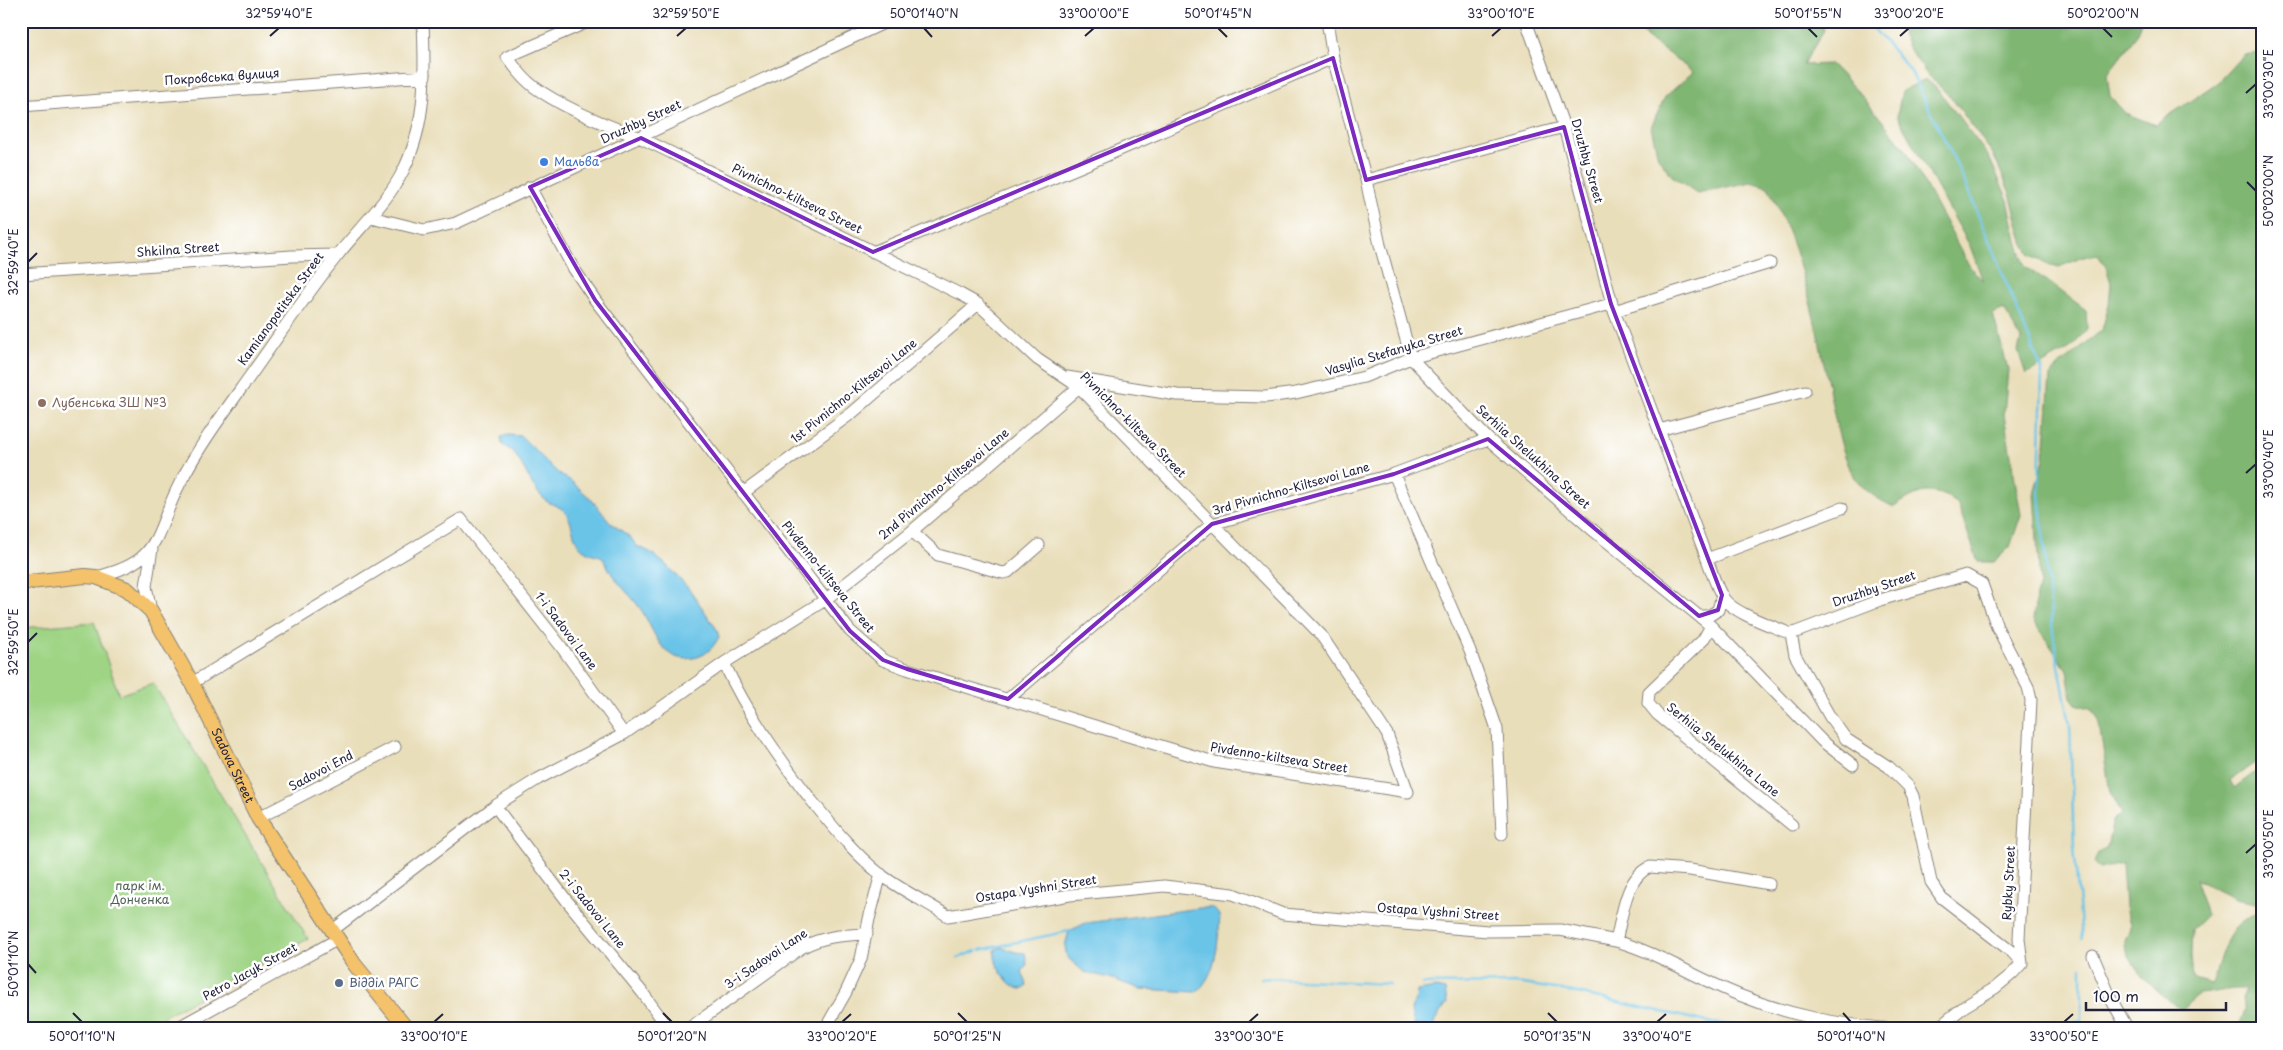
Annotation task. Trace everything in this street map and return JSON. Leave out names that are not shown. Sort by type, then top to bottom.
[{"type":"main road","name":"Sadova Street","points":[[21,582],[85,576],[96,577],[127,589],[151,611],[192,684],[258,818],[335,935],[372,987],[407,1029]]},
{"type":"street","name":"Kamianopotitska Street","points":[[96,577],[120,572],[141,560],[152,546],[177,489],[202,444],[337,255],[371,216],[403,171],[413,149],[422,113],[425,76],[423,21]]},
{"type":"street","name":"Pivnichno-kiltseva Street","points":[[590,21],[507,57],[526,80],[550,97],[616,129],[641,138],[978,304],[1038,359],[1079,387],[1321,635],[1387,734],[1408,792]]},
{"type":"street","name":"Druzhby Street","points":[[371,216],[413,229],[435,229],[456,223],[888,21]]},
{"type":"street","name":"Serhiia Shelukhina Street","points":[[1327,21],[1333,58],[1366,180],[1380,245],[1412,358],[1488,439],[1594,531],[1711,626],[1822,741],[1853,766]]},
{"type":"street","name":"Druzhby Street","points":[[1526,21],[1564,127],[1612,307],[1722,595],[1736,610],[1791,634],[1880,600],[1966,575]]},
{"type":"street","points":[[873,252],[1080,167],[1333,58]]},
{"type":"street","name":"Покровська вулиця","points":[[21,106],[425,76]]},
{"type":"street","points":[[1366,180],[1564,127]]},
{"type":"street","name":"Pivdenno-kiltseva Street","points":[[530,187],[572,266],[595,300],[850,631],[883,660],[907,669],[1214,762],[1408,792]]},
{"type":"street","name":"Shkilna Street","points":[[21,274],[292,256],[337,255]]},
{"type":"street","points":[[1612,307],[1770,263]]},
{"type":"street","name":"1st Pivnichno-Kiltsevoi Lane","points":[[743,493],[852,413],[978,304]]},
{"type":"street","name":"Vasylia Stefanyka Street","points":[[1063,376],[1177,395],[1266,397],[1364,377],[1412,358],[1612,307]]},
{"type":"street","name":"2nd Pivnichno-Kiltsevoi Lane","points":[[624,734],[724,662],[826,600],[912,531],[1079,387]]},
{"type":"street","points":[[1659,430],[1805,391]]},
{"type":"street","name":"3rd Pivnichno-Kiltsevoi Lane","points":[[1008,699],[1212,524],[1394,474],[1488,439]]},
{"type":"street","points":[[1394,474],[1470,651],[1497,729],[1502,834]]},
{"type":"street","points":[[1707,559],[1842,508]]},
{"type":"street","name":"1-i Sadovoi Lane","points":[[192,684],[462,519],[560,645],[624,734]]},
{"type":"street","points":[[912,531],[938,555],[1004,573],[1008,572],[1039,545]]},
{"type":"street","points":[[151,611],[146,586],[152,546]]},
{"type":"street","name":"Rybky Street","points":[[1966,575],[1982,584],[1997,627],[2028,687],[2031,700],[2020,939],[2022,963]]},
{"type":"street","points":[[1698,616],[1709,616],[1718,610],[1722,595]]},
{"type":"street","name":"Serhiia Shelukhina Lane","points":[[1711,626],[1704,640],[1649,692],[1648,703],[1657,714],[1792,825]]},
{"type":"street","name":"Rybky Street","points":[[1791,634],[1795,655],[1830,717],[1846,739],[1889,767],[1908,786],[1913,796],[1929,872],[1935,889],[1942,898],[2012,952],[2022,963]]},
{"type":"street","name":"Ostapa Vyshni Street","points":[[724,662],[749,710],[802,788],[835,829],[858,854],[881,874],[948,916],[1070,895],[1164,886],[1233,894],[1283,914],[1488,931],[1560,930],[1616,941],[1737,995],[1802,1017],[1891,1029]]},
{"type":"street","points":[[335,935],[495,806],[538,779],[624,734]]},
{"type":"street","name":"Sadovoi End","points":[[258,818],[395,747]]},
{"type":"street","name":"2-i Sadovoi Lane","points":[[495,806],[567,901],[642,992],[669,1029]]},
{"type":"street","points":[[1616,941],[1632,885],[1645,869],[1650,867],[1690,870],[1769,884]]},
{"type":"street","points":[[825,1029],[861,959],[881,874]]},
{"type":"street","name":"3-i Sadovoi Lane","points":[[688,1029],[801,948],[816,940],[834,935],[867,934]]},
{"type":"street","name":"Petro Jacyk Street","points":[[175,1029],[335,935]]},
{"type":"street","points":[[2093,956],[2112,1001],[2128,1029]]},
{"type":"street","points":[[1896,1029],[1940,1028],[1965,1006],[1995,988],[2022,963]]},
{"type":"highlighted area","points":[[1333,58],[1366,180],[1564,127],[1611,304],[1722,595],[1718,610],[1699,616],[1488,439],[1394,474],[1212,524],[1008,699],[907,669],[883,660],[850,631],[595,300],[530,187],[641,138],[873,252]]},
{"type":"green space","points":[[1636,21],[1820,21],[1824,30],[1803,65],[1831,64],[1863,97],[1906,150],[1970,267],[1983,281],[1970,246],[1897,116],[1902,91],[1926,79],[1939,91],[1989,157],[2008,200],[2025,267],[2086,310],[2087,329],[2069,349],[2026,374],[2018,351],[2021,339],[2004,309],[1993,314],[2008,369],[2004,415],[2021,515],[2010,547],[1994,562],[1978,562],[1957,502],[1939,494],[1925,492],[1911,497],[1894,507],[1870,493],[1859,483],[1851,471],[1838,432],[1819,341],[1802,273],[1787,229],[1768,187],[1751,182],[1697,193],[1672,176],[1658,157],[1651,127],[1665,97],[1693,72],[1646,37]]},
{"type":"green space","points":[[1897,21],[2141,21],[2136,36],[2107,75],[2110,96],[2125,113],[2155,125],[2218,82],[2243,55],[2260,53],[2262,57],[2262,428],[2257,454],[2262,463],[2262,758],[2230,780],[2234,788],[2262,767],[2262,904],[2235,899],[2195,879],[2207,915],[2192,930],[2191,956],[2193,979],[2212,984],[2223,950],[2233,931],[2250,916],[2262,912],[2262,1029],[2238,1029],[2245,1010],[2242,999],[2245,989],[2198,994],[2183,1010],[2157,991],[2133,963],[2125,944],[2130,926],[2125,907],[2122,864],[2099,869],[2094,863],[2098,853],[2107,847],[2113,821],[2122,813],[2110,792],[2098,718],[2090,708],[2076,704],[2071,697],[2067,670],[2033,621],[2036,595],[2040,585],[2034,493],[2044,459],[2050,376],[2062,363],[2102,330],[2109,305],[2111,283],[2106,267],[2098,255],[2083,257],[2059,267],[2046,264],[2030,255],[2023,242],[2010,193],[1993,154],[1953,100],[1926,73],[1908,47]]},
{"type":"green space","name":"парк ім. Донченка","points":[[94,622],[119,695],[153,683],[308,939],[140,1029],[21,1029],[21,628]]},
{"type":"water","points":[[508,435],[521,436],[558,473],[571,481],[591,499],[611,523],[630,537],[637,546],[650,552],[665,564],[690,590],[718,631],[719,637],[709,651],[698,657],[682,659],[674,656],[661,645],[639,607],[615,578],[601,556],[590,553],[578,544],[564,511],[546,501],[539,494],[514,453],[502,444],[501,437]]},
{"type":"water","points":[[1200,908],[1213,908],[1220,916],[1217,947],[1212,968],[1203,985],[1196,992],[1140,989],[1110,978],[1084,972],[1067,957],[1065,946],[1069,931],[1086,923]]},
{"type":"water","points":[[1003,947],[1015,952],[1025,953],[1027,964],[1022,972],[1027,984],[1024,989],[1012,985],[998,967],[995,954],[996,949]]},
{"type":"water","points":[[1436,988],[1445,990],[1447,1003],[1435,1020],[1433,1027],[1414,1025],[1411,1010],[1417,991]]},
{"type":"waterway","points":[[1867,21],[1910,70],[1960,171],[2042,370],[2039,494],[2053,633],[2070,725],[2074,847],[2082,938]]},
{"type":"waterway","points":[[980,950],[1069,931]]},
{"type":"waterway","points":[[958,958],[976,951]]},
{"type":"waterway","points":[[2082,967],[2082,1029]]},
{"type":"waterway","points":[[1261,978],[1390,984]]},
{"type":"waterway","points":[[1423,984],[1517,983],[1573,992],[1712,1023],[1770,1029]]},
{"type":"waterway","points":[[2047,1029],[2081,1021]]},
{"type":"place","name":"Мальва","points":[[544,162]]},
{"type":"place","name":"Лубенська ЗШ №3","points":[[42,403]]},
{"type":"place","name":"Відділ РАГС","points":[[339,983]]}]
